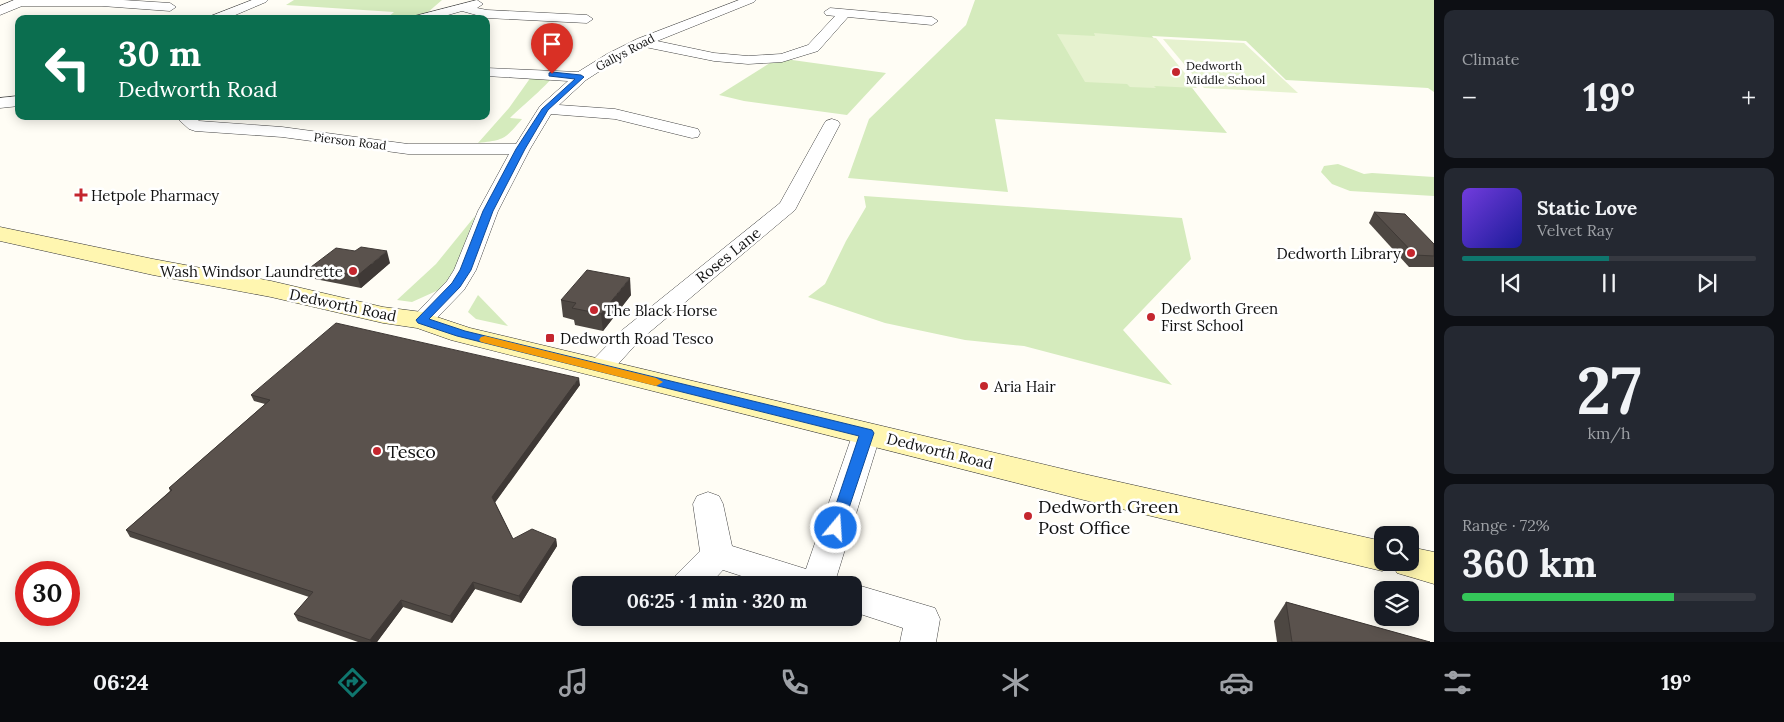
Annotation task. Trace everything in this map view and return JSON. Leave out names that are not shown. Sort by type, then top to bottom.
[{"type":"main road","name":"Dedworth Road","points":[[0,234],[153,268],[271,289],[383,315],[422,320],[461,334],[1103,491],[1374,554]]},
{"type":"main road","points":[[1419,564],[1434,568]]},
{"type":"street","points":[[225,15],[262,0]]},
{"type":"street","points":[[435,15],[490,0]]},
{"type":"street","name":"Gallys Road","points":[[422,320],[456,285],[466,270],[488,211],[520,149],[546,109],[581,77],[612,57],[642,42],[750,0]]},
{"type":"street","points":[[0,11],[22,1],[102,2],[148,5],[166,3]]},
{"type":"street","points":[[463,8],[486,14],[587,19]]},
{"type":"street","points":[[830,12],[932,21]]},
{"type":"street","points":[[642,42],[714,57],[748,60],[782,58],[814,48],[845,13]]},
{"type":"street","points":[[490,72],[581,77]]},
{"type":"street","points":[[0,103],[15,101]]},
{"type":"street","points":[[546,109],[616,114],[692,133]]},
{"type":"street","name":"Pierson Road","points":[[186,120],[195,126],[282,132],[408,148],[520,149]]},
{"type":"street","name":"Roses Lane","points":[[600,368],[630,336],[788,206],[832,124]]},
{"type":"street","points":[[820,576],[867,433]]},
{"type":"street","points":[[708,504],[717,555]]},
{"type":"street","points":[[697,576],[717,555]]},
{"type":"street","points":[[717,555],[784,576]]},
{"type":"street","points":[[862,600],[923,619],[918,642]]},
{"type":"green space","points":[[294,0],[442,0],[427,13],[419,15],[391,15],[394,12],[286,5]]},
{"type":"green space","points":[[975,0],[1434,0],[1434,92],[1428,88],[1286,80],[1246,41],[1152,36],[1227,133],[995,119],[1008,192],[848,178],[869,119],[966,25]]},
{"type":"green space","name":"Dedworth Middle School","points":[[1094,33],[1156,38],[1197,88],[1130,87],[1127,84],[1085,82],[1057,34],[1095,36]]},
{"type":"green space","points":[[1163,39],[1244,43],[1298,93],[1204,88]]},
{"type":"green space","points":[[785,59],[886,73],[847,115],[744,101],[719,95],[773,61]]},
{"type":"green space","points":[[531,77],[550,80],[510,118],[522,119],[508,135],[494,141],[478,143],[509,108]]},
{"type":"green space","points":[[1338,164],[1364,174],[1434,177],[1434,196],[1350,191],[1332,184],[1321,172],[1324,166]]},
{"type":"green space","points":[[864,196],[1182,218],[1191,259],[1123,330],[1172,385],[1024,346],[965,340],[885,323],[808,297],[825,284],[846,241],[866,207]]},
{"type":"green space","points":[[475,216],[456,266],[443,288],[412,302],[397,300],[436,264]]},
{"type":"green space","points":[[478,295],[508,326],[476,319],[468,312]]},
{"type":"building","points":[[1374,212],[1405,214],[1434,244],[1434,256],[1415,255]]},
{"type":"building","points":[[361,247],[387,251],[357,276],[311,267],[336,248],[355,251]]},
{"type":"building","points":[[587,270],[630,278],[601,314],[572,308],[576,303],[561,300]]},
{"type":"building","name":"Tesco","points":[[336,323],[579,378],[492,497],[513,539],[532,529],[556,539],[519,596],[473,582],[450,616],[401,600],[370,640],[294,614],[313,592],[126,530],[172,490],[169,488],[270,400],[251,395]]},
{"type":"building","points":[[1286,602],[1430,642],[1292,642]]},
{"type":"slow traffic","points":[[485,340],[656,382]]},
{"type":"place","name":"Dedworth Middle School","points":[[1176,72]]},
{"type":"place","name":"Hetpole Pharmacy","points":[[81,195]]},
{"type":"place","name":"Dedworth Library","points":[[1411,253]]},
{"type":"place","name":"Wash Windsor Laundrette","points":[[353,271]]},
{"type":"place","name":"The Black Horse","points":[[594,310]]},
{"type":"place","name":"Dedworth Green First School","points":[[1151,317]]},
{"type":"place","name":"Dedworth Road Tesco","points":[[550,338]]},
{"type":"place","name":"Aria Hair","points":[[984,386]]},
{"type":"place","name":"Tesco","points":[[377,451]]},
{"type":"place","name":"Dedworth Green Post Office","points":[[1028,516]]},
{"type":"route","points":[[552,74],[581,77],[546,109],[520,149],[488,211],[466,270],[456,285],[422,320],[461,334],[867,433],[836,528]]}]
